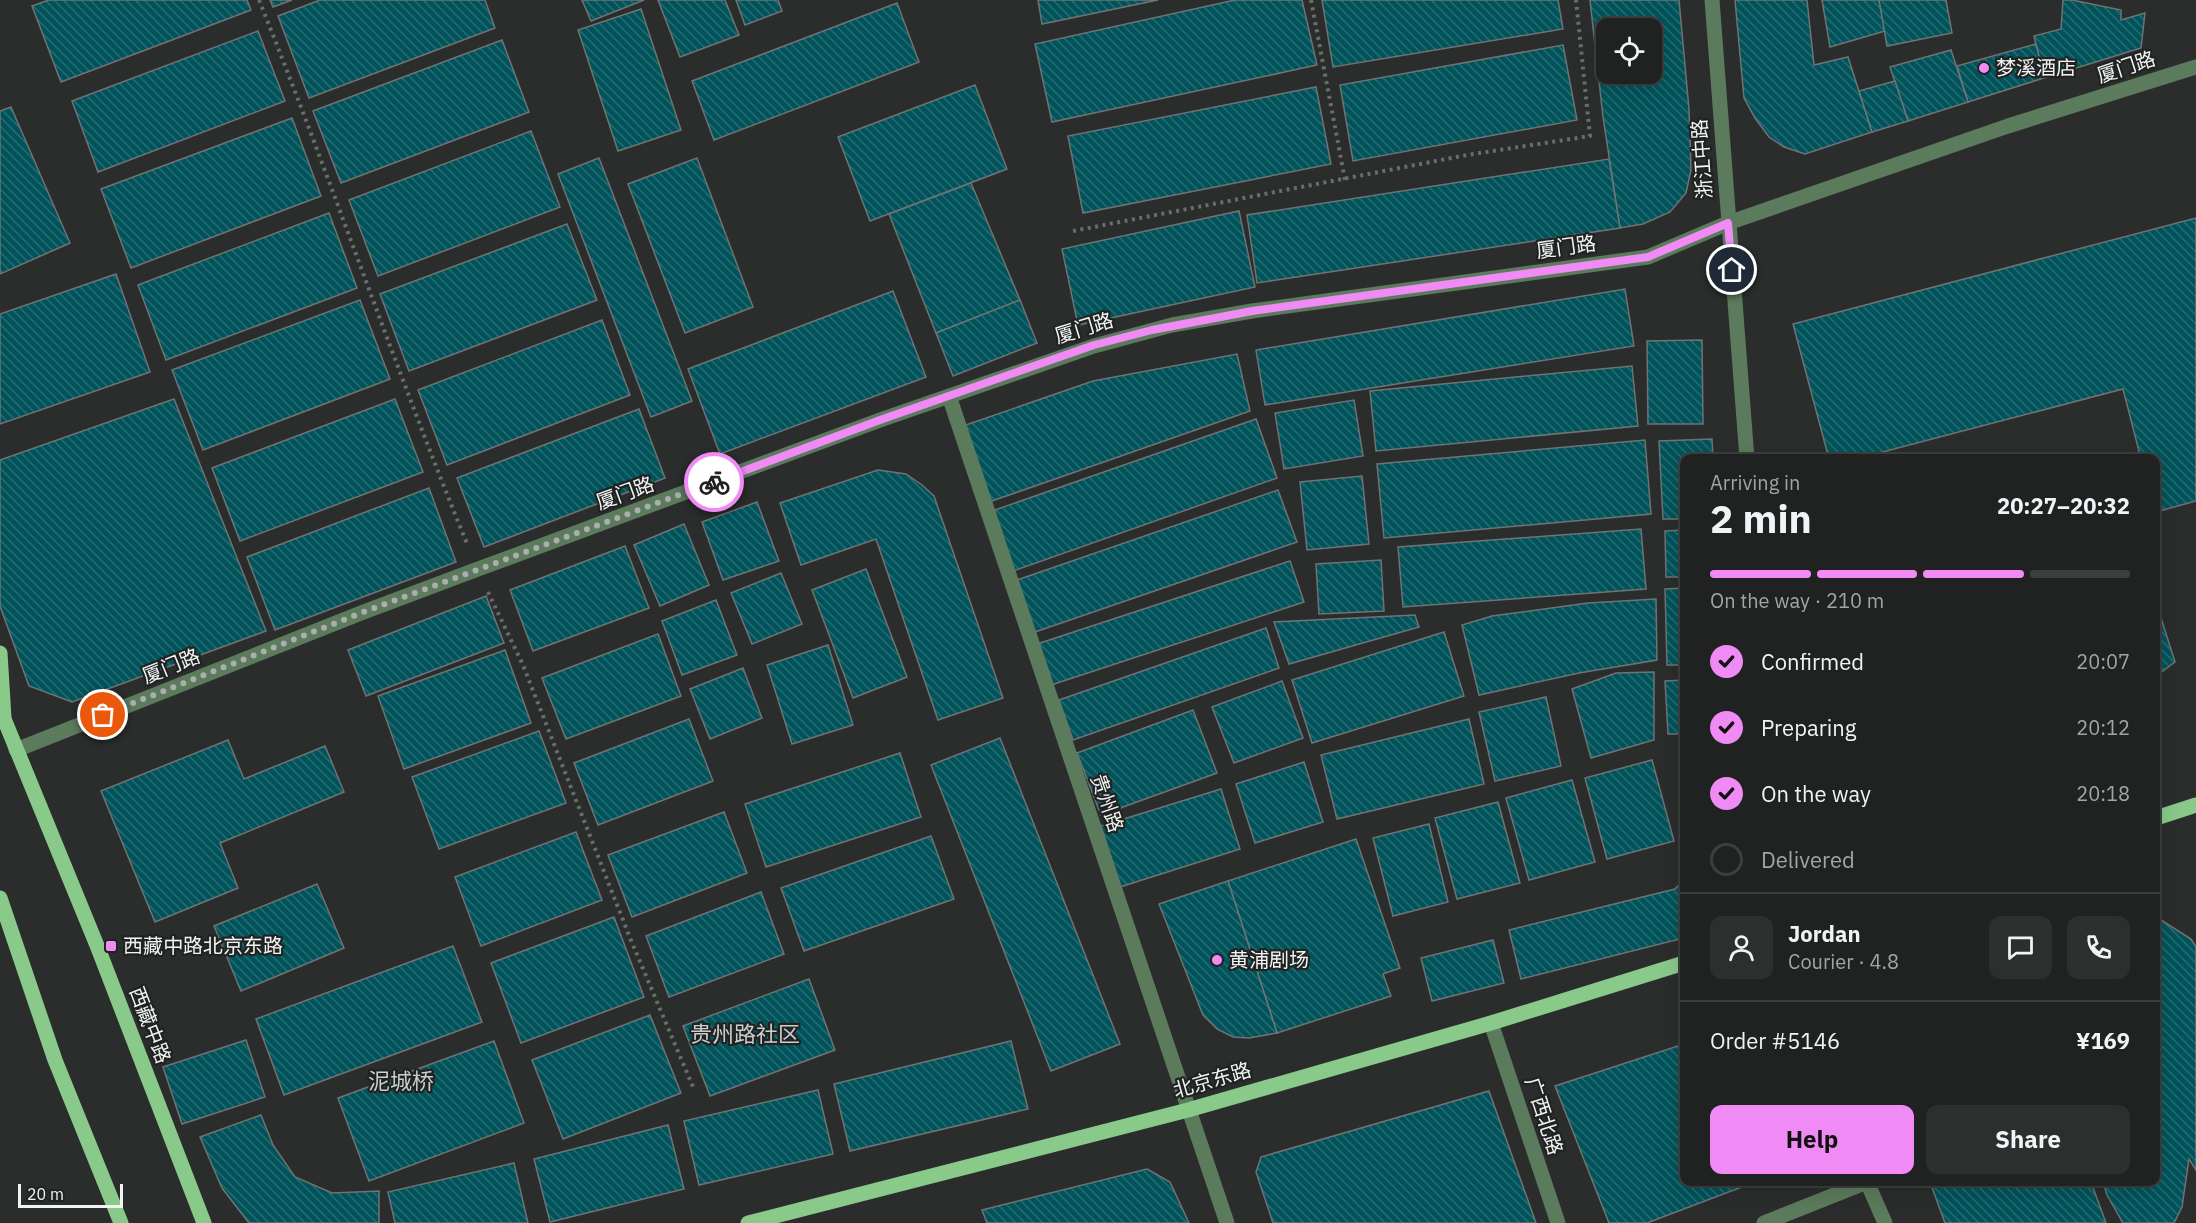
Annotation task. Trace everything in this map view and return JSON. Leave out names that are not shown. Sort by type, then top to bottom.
[{"type":"main road","name":"西藏中路","points":[[0,653],[2,715],[98,948],[204,1223]]},
{"type":"main road","points":[[2160,817],[2196,806]]},
{"type":"main road","points":[[0,898],[55,1060],[122,1223]]},
{"type":"main road","name":"北京东路","points":[[748,1223],[1188,1110],[1491,1023],[1680,964]]},
{"type":"street","name":"浙江中路","points":[[1712,0],[1747,454]]},
{"type":"street","name":"厦门路","points":[[16,750],[361,613],[949,396],[1094,345],[1172,325],[1252,311],[1648,257],[1728,223],[2008,126],[2196,67]]},
{"type":"street","name":"贵州路","points":[[949,396],[1227,1223]]},
{"type":"street","name":"广西北路","points":[[1491,1023],[1558,1223]]},
{"type":"street","points":[[1764,1223],[1857,1186]]},
{"type":"street","points":[[1869,1186],[1885,1223]]},
{"type":"path","points":[[1311,0],[1345,180]]},
{"type":"path","points":[[1073,231],[1467,155],[1590,136],[1576,0]]},
{"type":"building","points":[[49,0],[247,0],[251,10],[61,82],[32,6]]},
{"type":"building","points":[[270,0],[292,0],[273,7]]},
{"type":"building","points":[[320,0],[485,0],[495,28],[309,98],[278,16]]},
{"type":"building","points":[[582,0],[644,0],[591,21]]},
{"type":"building","points":[[658,0],[725,0],[739,35],[680,57]]},
{"type":"building","points":[[736,0],[778,0],[782,11],[745,25]]},
{"type":"building","points":[[1038,0],[1158,0],[1042,24]]},
{"type":"building","points":[[1235,0],[1302,0],[1317,65],[1052,122],[1035,44]]},
{"type":"building","points":[[1322,0],[1558,0],[1563,29],[1333,67]]},
{"type":"building","points":[[1590,0],[1679,0],[1689,109],[1691,170],[1686,193],[1670,212],[1643,224],[1620,228],[1599,84],[1662,84],[1662,18],[1596,18],[1596,54]]},
{"type":"building","points":[[1735,0],[1807,0],[1814,65],[1848,57],[1872,132],[1805,154],[1784,147],[1769,137],[1744,98]]},
{"type":"building","points":[[1822,0],[1879,0],[1885,31],[1830,47]]},
{"type":"building","points":[[1879,0],[1946,0],[1952,33],[1887,46]]},
{"type":"building","points":[[2063,0],[2121,10],[2121,20],[2145,13],[2141,48],[2044,78],[2034,36],[2061,29]]},
{"type":"building","points":[[897,3],[919,62],[714,140],[692,81]]},
{"type":"building","points":[[641,9],[681,130],[618,151],[578,30]]},
{"type":"building","points":[[258,31],[285,101],[98,172],[72,101]]},
{"type":"building","points":[[502,40],[529,112],[341,183],[313,111]]},
{"type":"building","points":[[2036,44],[2044,78],[1968,102],[1957,66]]},
{"type":"building","points":[[1563,45],[1577,120],[1353,161],[1340,85]]},
{"type":"building","points":[[1951,50],[1968,102],[1908,121],[1890,67]]},
{"type":"building","points":[[1895,81],[1908,121],[1872,132],[1859,91]]},
{"type":"building","points":[[975,85],[1007,169],[870,221],[838,137]]},
{"type":"building","points":[[1316,87],[1331,164],[1083,213],[1068,136]]},
{"type":"building","points":[[11,107],[70,243],[0,274],[0,111]]},
{"type":"building","points":[[292,118],[321,196],[131,268],[101,189]]},
{"type":"building","points":[[531,131],[560,207],[378,276],[349,200]]},
{"type":"building","points":[[599,158],[692,401],[651,417],[558,174]]},
{"type":"building","points":[[697,158],[753,307],[685,333],[628,184]]},
{"type":"building","points":[[1609,159],[1620,228],[1257,283],[1247,215]]},
{"type":"building","points":[[971,183],[1020,300],[936,333],[889,214]]},
{"type":"building","points":[[1239,211],[1255,287],[1078,325],[1062,249]]},
{"type":"building","points":[[329,213],[357,288],[166,360],[138,285]]},
{"type":"building","points":[[2196,218],[2196,501],[2160,511],[2160,454],[2140,454],[2123,389],[1875,454],[1828,454],[1793,324]]},
{"type":"building","points":[[567,224],[597,300],[409,371],[380,294]]},
{"type":"building","points":[[116,274],[150,372],[0,424],[0,314]]},
{"type":"building","points":[[1625,289],[1634,346],[1265,405],[1256,350]]},
{"type":"building","points":[[893,291],[926,377],[720,454],[688,369]]},
{"type":"building","points":[[360,300],[390,379],[203,450],[172,370]]},
{"type":"building","points":[[1020,300],[1037,343],[953,376],[936,333]]},
{"type":"building","points":[[602,320],[630,395],[447,465],[418,390]]},
{"type":"building","points":[[1702,340],[1703,424],[1648,424],[1647,341]]},
{"type":"building","points":[[1237,354],[1250,411],[989,502],[963,426],[1093,381]]},
{"type":"building","points":[[1632,366],[1638,426],[1376,451],[1370,391]]},
{"type":"building","points":[[174,399],[266,631],[72,702],[29,686],[0,606],[0,460]]},
{"type":"building","points":[[395,399],[423,472],[240,541],[212,468]]},
{"type":"building","points":[[1354,400],[1363,456],[1284,469],[1275,413]]},
{"type":"building","points":[[639,409],[665,478],[484,547],[457,478]]},
{"type":"building","points":[[1256,419],[1277,478],[1013,571],[992,511]]},
{"type":"building","points":[[1712,439],[1713,454],[1680,454],[1680,519],[1663,519],[1659,441]]},
{"type":"building","points":[[1645,440],[1651,514],[1384,538],[1377,464]]},
{"type":"building","points":[[878,470],[906,474],[934,496],[1003,698],[938,720],[876,539],[801,565],[780,503]]},
{"type":"building","points":[[1362,476],[1369,544],[1307,550],[1300,482]]},
{"type":"building","points":[[429,488],[456,562],[275,630],[247,557]]},
{"type":"building","points":[[1278,490],[1297,542],[1035,632],[1017,580]]},
{"type":"building","points":[[757,502],[779,561],[723,580],[702,522]]},
{"type":"building","points":[[684,524],[709,585],[660,606],[634,545]]},
{"type":"building","points":[[1641,529],[1646,589],[1403,607],[1398,547]]},
{"type":"building","points":[[1680,530],[1680,577],[1666,577],[1665,531]]},
{"type":"building","points":[[625,546],[649,608],[533,651],[510,590]]},
{"type":"building","points":[[1381,560],[1384,611],[1319,614],[1316,564]]},
{"type":"building","points":[[1290,561],[1304,602],[1051,685],[1037,644]]},
{"type":"building","points":[[866,569],[907,677],[853,698],[812,590]]},
{"type":"building","points":[[781,573],[802,624],[752,644],[731,593]]},
{"type":"building","points":[[1680,588],[1680,665],[1667,665],[1665,589]]},
{"type":"building","points":[[486,596],[504,643],[366,696],[348,650]]},
{"type":"building","points":[[1656,599],[1657,660],[1579,673],[1479,695],[1462,625],[1492,616],[1588,603]]},
{"type":"building","points":[[716,600],[737,655],[682,675],[662,621]]},
{"type":"building","points":[[1415,615],[1419,627],[1289,664],[1274,622]]},
{"type":"building","points":[[2160,615],[2175,662],[2160,673]]},
{"type":"building","points":[[1266,628],[1279,668],[1073,740],[1059,700]]},
{"type":"building","points":[[1444,632],[1464,696],[1312,743],[1292,680]]},
{"type":"building","points":[[658,634],[681,696],[566,739],[542,678]]},
{"type":"building","points":[[828,645],[853,725],[792,744],[767,665]]},
{"type":"building","points":[[505,650],[531,723],[404,769],[378,696]]},
{"type":"building","points":[[743,668],[762,718],[710,739],[690,689]]},
{"type":"building","points":[[1654,672],[1654,740],[1591,758],[1572,689],[1616,673]]},
{"type":"building","points":[[1680,680],[1680,734],[1668,734],[1665,681]]},
{"type":"building","points":[[1282,681],[1303,738],[1234,763],[1212,707]]},
{"type":"building","points":[[1546,697],[1561,766],[1495,781],[1479,712]]},
{"type":"building","points":[[1193,710],[1217,773],[1101,815],[1077,753]]},
{"type":"building","points":[[689,719],[713,781],[598,825],[574,763]]},
{"type":"building","points":[[1469,719],[1484,784],[1337,819],[1321,755]]},
{"type":"building","points":[[539,731],[566,803],[439,849],[412,777]]},
{"type":"building","points":[[1000,738],[1120,1044],[1051,1071],[931,765]]},
{"type":"building","points":[[228,740],[244,779],[325,746],[344,792],[220,843],[238,888],[155,922],[101,791]]},
{"type":"building","points":[[900,753],[921,817],[766,867],[745,804]]},
{"type":"building","points":[[1652,760],[1674,841],[1607,859],[1585,778]]},
{"type":"building","points":[[1304,762],[1323,822],[1255,843],[1236,784]]},
{"type":"building","points":[[1572,780],[1595,862],[1529,880],[1506,798]]},
{"type":"building","points":[[1221,789],[1240,849],[1120,887],[1101,826]]},
{"type":"building","points":[[1498,802],[1520,883],[1457,899],[1435,818]]},
{"type":"building","points":[[724,812],[747,873],[632,917],[608,855]]},
{"type":"building","points":[[1429,824],[1448,902],[1393,916],[1373,838]]},
{"type":"building","points":[[576,832],[602,900],[481,946],[455,877]]},
{"type":"building","points":[[931,836],[954,899],[804,951],[781,888]]},
{"type":"building","points":[[1356,839],[1400,968],[1383,974],[1391,996],[1277,1033],[1228,881]]},
{"type":"building","name":"黄浦剧场","points":[[1228,881],[1277,1033],[1249,1038],[1233,1037],[1217,1029],[1203,1015],[1159,904]]},
{"type":"building","points":[[1680,883],[1680,939],[1521,979],[1509,930],[1675,889]]},
{"type":"building","points":[[317,884],[344,948],[241,991],[214,926]]},
{"type":"building","points":[[761,892],[784,954],[669,997],[646,936]]},
{"type":"building","points":[[614,917],[644,997],[521,1043],[491,963]]},
{"type":"building","points":[[2161,920],[2191,939],[2196,947],[2196,1170],[2189,1159],[2182,1207],[2174,1223],[2123,1223],[2104,1186],[2160,1186]]},
{"type":"building","points":[[1493,940],[1504,983],[1432,1001],[1421,958]]},
{"type":"building","points":[[453,946],[482,1022],[284,1095],[256,1019]]},
{"type":"building","points":[[809,979],[835,1050],[710,1096],[683,1026]]},
{"type":"building","points":[[650,1015],[681,1093],[563,1139],[532,1060]]},
{"type":"building","points":[[246,1040],[265,1097],[182,1124],[163,1067]]},
{"type":"building","points":[[494,1041],[524,1123],[369,1181],[338,1098]]},
{"type":"building","points":[[1011,1041],[1028,1109],[850,1151],[834,1084]]},
{"type":"building","points":[[1680,1045],[1680,1186],[1744,1186],[1647,1223],[1609,1223],[1555,1086]]},
{"type":"building","points":[[818,1090],[833,1154],[699,1185],[684,1121]]},
{"type":"building","points":[[1489,1091],[1536,1223],[1273,1223],[1256,1172],[1261,1157]]},
{"type":"building","points":[[261,1115],[273,1145],[295,1177],[332,1193],[379,1191],[379,1223],[249,1223],[222,1188],[200,1137]]},
{"type":"building","points":[[668,1125],[684,1189],[550,1222],[534,1159]]},
{"type":"building","points":[[514,1163],[528,1223],[395,1223],[388,1192]]},
{"type":"building","points":[[1147,1169],[1170,1182],[1189,1223],[987,1223],[982,1210]]},
{"type":"building","points":[[1931,1186],[2092,1186],[2106,1223],[1945,1223]]},
{"type":"way so far","points":[[103,715],[361,613],[714,482]]},
{"type":"place","name":"梦溪酒店","points":[[1984,68]]},
{"type":"place","name":"西藏中路北京东路","points":[[111,946]]},
{"type":"place","name":"黄浦剧场","points":[[1217,960]]},
{"type":"district","name":"贵州路社区","points":[[745,1034]]},
{"type":"district","name":"泥城桥","points":[[401,1081]]},
{"type":"route","points":[[714,482],[880,420],[1094,345],[1172,325],[1252,311],[1648,257],[1728,223],[1732,270]]}]
